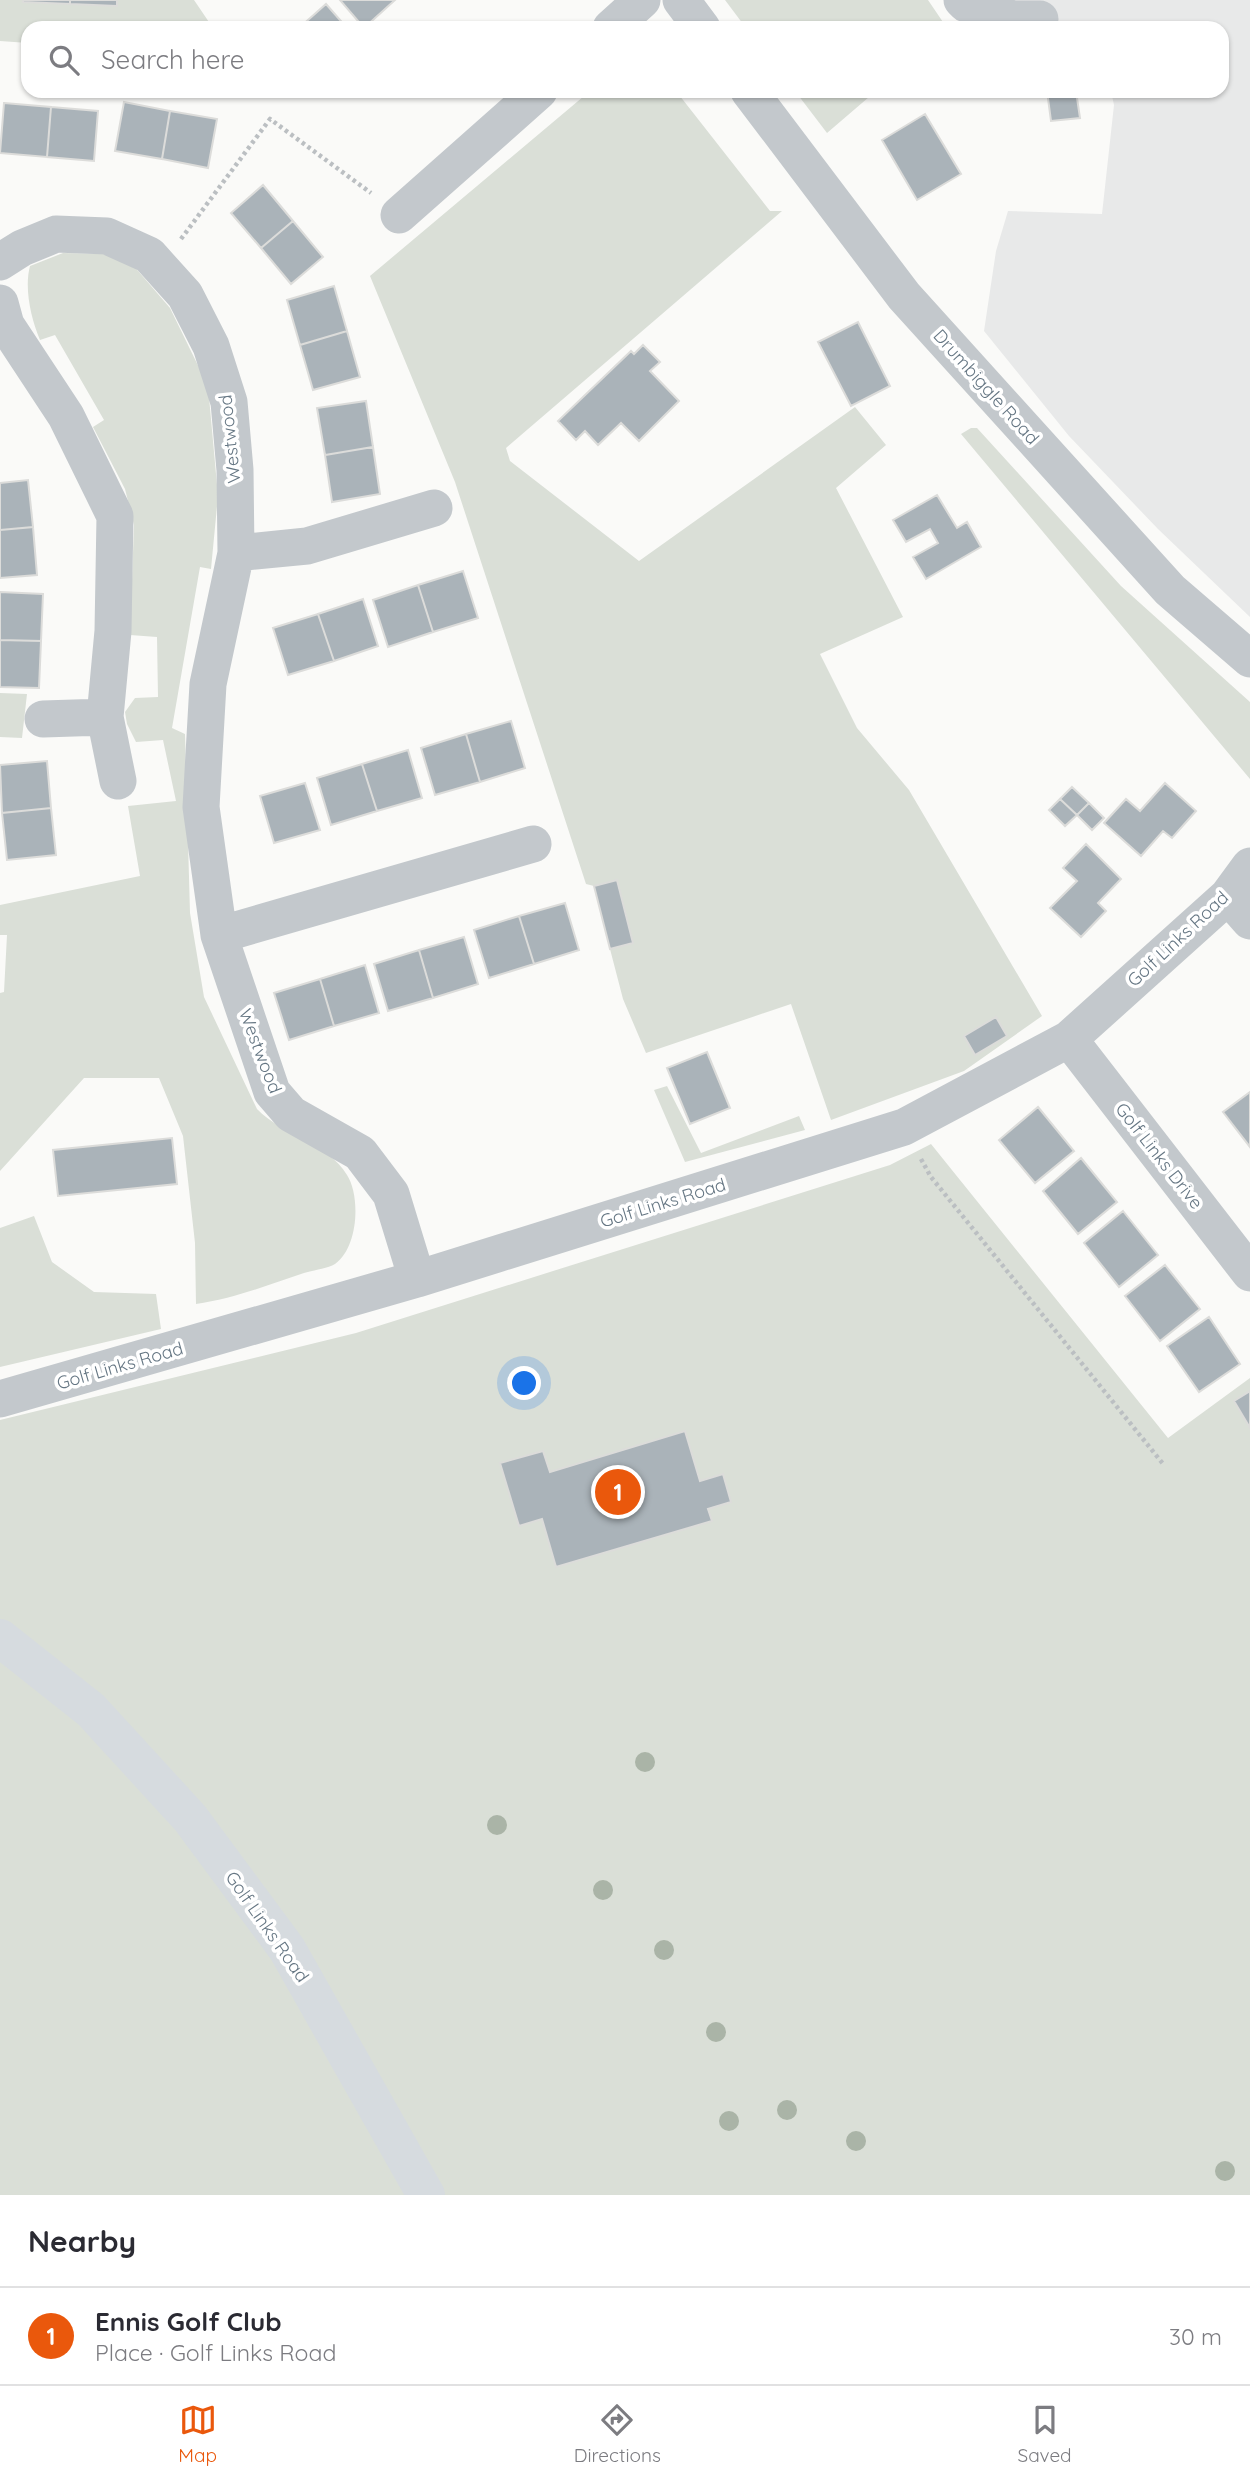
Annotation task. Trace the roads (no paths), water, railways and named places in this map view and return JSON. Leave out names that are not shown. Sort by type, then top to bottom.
[{"type":"main road","name":"Golf Links Road","points":[[0,1638],[91,1710],[190,1818],[287,1949],[426,2195]]},
{"type":"street","points":[[619,21],[642,0]]},
{"type":"street","points":[[681,0],[697,21]]},
{"type":"street","points":[[962,0],[966,4],[1013,19],[1040,19]]},
{"type":"street","points":[[399,215],[531,98]]},
{"type":"street","name":"Drumbiggle Road","points":[[754,98],[904,296],[1170,590],[1250,659]]},
{"type":"street","name":"Westwood","points":[[0,262],[22,248],[56,234],[107,236],[149,255],[185,295],[211,346],[229,402],[235,470],[236,553],[208,684],[201,807],[219,935],[272,1092],[291,1114],[360,1153],[391,1194],[418,1279]]},
{"type":"street","points":[[0,303],[6,325],[65,416],[115,516],[113,631],[105,717],[118,781]]},
{"type":"street","points":[[236,553],[307,546],[434,508]]},
{"type":"street","points":[[43,719],[105,717]]},
{"type":"street","points":[[219,935],[533,844]]},
{"type":"street","name":"Golf Links Road","points":[[0,1399],[418,1279],[904,1127],[1069,1039],[1239,909],[1250,866]]},
{"type":"street","name":"Golf Links Drive","points":[[1069,1039],[1250,1273]]},
{"type":"place","name":"Ennis Golf Club","points":[[618,1492]]}]
